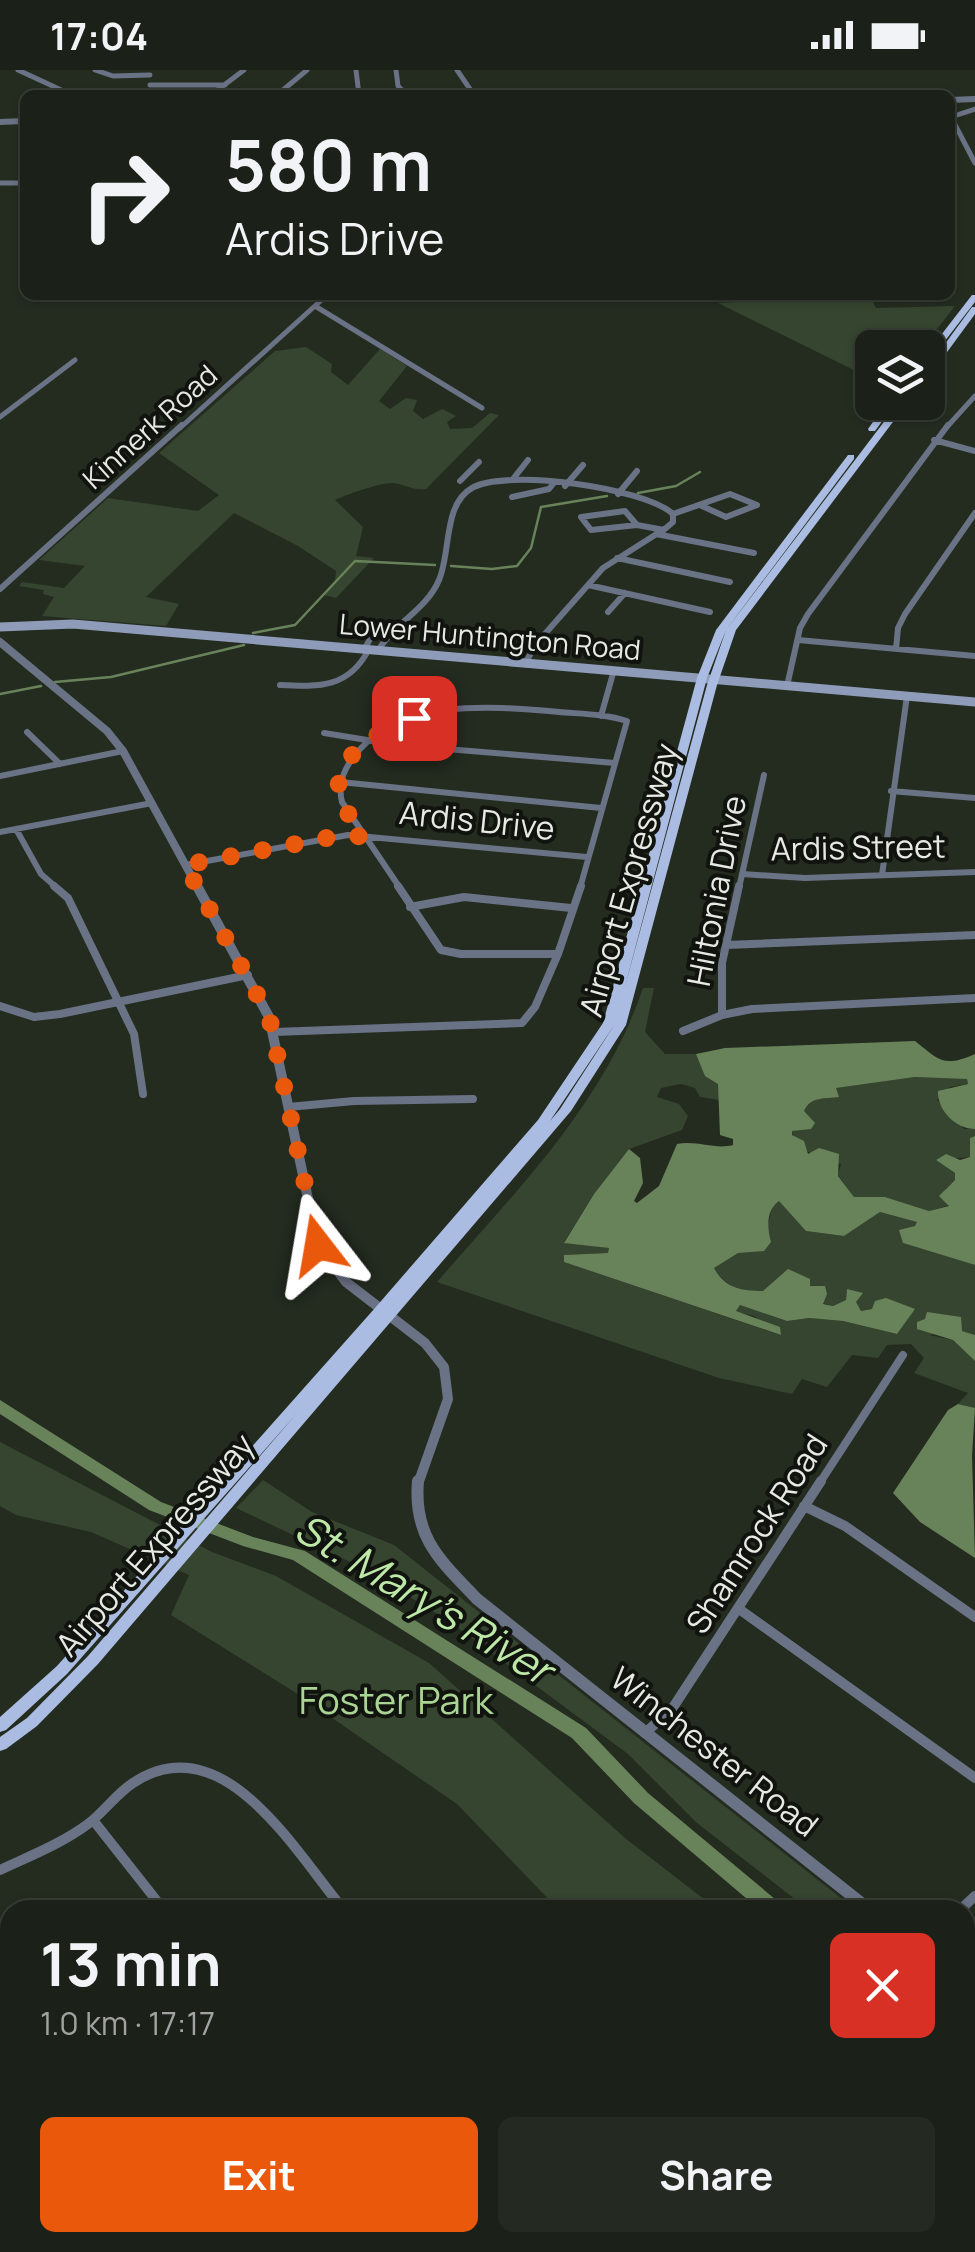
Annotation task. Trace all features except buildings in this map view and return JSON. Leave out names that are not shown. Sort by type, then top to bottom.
[{"type":"main road","points":[[945,335],[975,297]]},
{"type":"main road","points":[[945,349],[975,309]]},
{"type":"main road","name":"Airport Expressway","points":[[0,1726],[62,1670],[158,1571],[565,1111],[620,1025],[721,630],[878,420]]},
{"type":"main road","name":"Airport Expressway","points":[[708,678],[732,630],[890,420]]},
{"type":"main road","name":"Lower Huntington Road","points":[[0,627],[73,624],[975,702]]},
{"type":"main road","name":"Airport Expressway","points":[[0,1745],[64,1691],[158,1571]]},
{"type":"street","points":[[18,70],[61,90]]},
{"type":"street","points":[[95,70],[113,76],[150,73],[150,90]]},
{"type":"street","points":[[218,90],[244,70]]},
{"type":"street","points":[[284,90],[307,70]]},
{"type":"street","points":[[150,85],[225,85]]},
{"type":"street","points":[[955,126],[975,163]]},
{"type":"street","name":"Kinnerk Road","points":[[0,589],[322,300]]},
{"type":"street","points":[[315,306],[482,408]]},
{"type":"street","points":[[0,417],[75,360]]},
{"type":"street","points":[[787,686],[808,614],[934,440],[973,399]]},
{"type":"street","points":[[934,440],[975,451]]},
{"type":"street","points":[[514,479],[528,460]]},
{"type":"street","points":[[460,481],[479,462]]},
{"type":"street","points":[[565,486],[583,466]]},
{"type":"street","points":[[470,470],[497,480]]},
{"type":"street","points":[[618,494],[637,471]]},
{"type":"street","points":[[280,685],[344,682],[360,670],[371,649],[438,583],[460,498],[476,485],[514,479],[552,484],[652,500],[672,514],[673,522],[617,558],[588,586],[542,641],[532,663]]},
{"type":"street","points":[[512,497],[548,489],[552,484]]},
{"type":"street","points":[[672,514],[735,494],[758,504],[726,517],[702,506]]},
{"type":"street","points":[[637,526],[625,511],[581,517],[591,530],[637,526],[754,554]]},
{"type":"street","points":[[896,649],[897,633],[906,614],[975,513]]},
{"type":"street","points":[[617,558],[730,582]]},
{"type":"street","points":[[588,586],[710,612]]},
{"type":"street","points":[[608,612],[625,593]]},
{"type":"street","points":[[371,649],[374,632],[393,627]]},
{"type":"street","points":[[798,640],[975,656]]},
{"type":"street","name":"Winchester Road","points":[[0,642],[106,732],[122,751],[248,975],[274,1032],[318,1245],[346,1282],[438,1357],[448,1382],[444,1412],[418,1482],[416,1504],[428,1548],[477,1599],[857,1900]]},
{"type":"street","points":[[601,716],[614,670]]},
{"type":"street","points":[[882,875],[907,696]]},
{"type":"street","points":[[274,1032],[522,1023],[530,1018],[544,993],[558,954],[627,720],[523,709],[457,709],[394,725],[353,754],[340,782],[342,802],[410,907],[441,950],[461,954],[558,954]]},
{"type":"street","points":[[27,732],[60,764]]},
{"type":"street","points":[[324,733],[367,741],[615,763]]},
{"type":"street","points":[[0,776],[122,751]]},
{"type":"street","name":"Hiltonia Drive","points":[[722,1015],[720,980],[726,945],[764,776]]},
{"type":"street","points":[[340,782],[602,808]]},
{"type":"street","points":[[891,790],[975,798]]},
{"type":"street","points":[[0,832],[152,803]]},
{"type":"street","points":[[16,829],[41,874],[68,898],[120,1002],[134,1034],[143,1094]]},
{"type":"street","name":"Ardis Drive","points":[[185,865],[332,837],[364,836],[587,857]]},
{"type":"street","name":"Ardis Street","points":[[742,874],[789,878],[975,872]]},
{"type":"street","points":[[410,907],[464,897],[571,908]]},
{"type":"street","points":[[726,945],[975,935]]},
{"type":"street","points":[[0,1006],[34,1017],[248,975]]},
{"type":"street","points":[[683,1030],[722,1015],[784,1006],[975,998]]},
{"type":"street","points":[[288,1107],[354,1101],[472,1099]]},
{"type":"street","name":"Shamrock Road","points":[[645,1733],[672,1709],[903,1355]]},
{"type":"street","points":[[804,1506],[845,1526],[975,1617]]},
{"type":"street","points":[[739,1609],[975,1778]]},
{"type":"street","points":[[0,1870],[93,1820],[130,1785],[162,1770],[191,1767],[223,1776],[335,1900]]},
{"type":"street","points":[[93,1820],[156,1900]]},
{"type":"green space","points":[[872,300],[876,308],[955,306],[936,330],[855,330],[855,371],[718,303]]},
{"type":"green space","points":[[306,347],[332,364],[331,372],[348,385],[380,349],[407,366],[379,401],[390,409],[406,398],[417,400],[413,411],[423,419],[442,409],[456,416],[447,422],[450,429],[472,428],[490,413],[499,415],[426,489],[387,483],[335,500],[363,527],[356,556],[374,558],[336,598],[324,595],[335,581],[336,571],[234,513],[146,597],[179,604],[166,626],[42,616],[54,597],[43,594],[44,590],[19,586],[22,582],[64,588],[85,566],[39,560],[108,498],[198,511],[219,495],[159,453],[275,351]]},
{"type":"green space","points":[[643,988],[654,988],[645,1032],[665,1054],[696,1054],[718,1084],[720,1100],[700,1097],[695,1088],[681,1084],[661,1088],[657,1097],[679,1104],[688,1116],[682,1130],[629,1149],[564,1242],[610,1248],[608,1253],[565,1255],[564,1262],[780,1335],[754,1316],[735,1312],[740,1305],[787,1321],[843,1321],[897,1334],[914,1309],[895,1304],[861,1311],[847,1289],[846,1300],[833,1306],[822,1303],[827,1294],[819,1286],[748,1290],[724,1280],[714,1268],[767,1228],[773,1205],[780,1200],[806,1231],[844,1236],[880,1212],[918,1222],[903,1243],[975,1265],[975,1335],[962,1331],[929,1335],[953,1340],[975,1361],[975,1408],[958,1404],[968,1393],[914,1373],[924,1358],[911,1344],[887,1345],[878,1358],[852,1355],[827,1387],[802,1379],[792,1394],[719,1378],[437,1282],[527,1180],[582,1108],[626,1030]]},
{"type":"green space","points":[[915,1077],[967,1078],[968,1084],[950,1087],[937,1100],[964,1129],[975,1129],[975,1136],[970,1138],[970,1157],[936,1160],[955,1173],[955,1180],[945,1189],[950,1205],[929,1211],[885,1197],[854,1197],[838,1175],[841,1164],[805,1150],[791,1131],[812,1128],[804,1111],[815,1100],[838,1096],[835,1088]]},
{"type":"green space","name":"Foster Park","points":[[0,1442],[212,1552],[276,1576],[429,1663],[625,1838],[705,1900],[549,1900],[457,1804],[293,1691],[171,1615],[189,1575],[91,1532],[16,1515],[0,1506]]},
{"type":"green space","points":[[263,1480],[312,1512],[394,1545],[843,1900],[796,1900],[697,1823],[628,1754],[450,1622],[365,1569],[236,1508]]},
{"type":"shaded area","points":[[915,1041],[942,1060],[956,1061],[975,1054],[975,1129],[955,1122],[944,1111],[939,1098],[938,1091],[968,1084],[967,1079],[915,1077],[836,1088],[839,1097],[819,1099],[807,1106],[804,1111],[815,1123],[811,1129],[792,1131],[792,1135],[804,1141],[808,1154],[819,1148],[839,1154],[838,1176],[854,1197],[885,1197],[929,1211],[949,1206],[939,1196],[955,1180],[955,1173],[936,1160],[946,1154],[960,1160],[970,1157],[970,1138],[975,1136],[975,1265],[903,1243],[899,1230],[917,1222],[880,1212],[844,1236],[806,1231],[779,1201],[770,1214],[771,1242],[764,1251],[738,1253],[714,1268],[723,1280],[741,1289],[763,1291],[788,1269],[810,1279],[810,1286],[825,1286],[823,1304],[833,1306],[846,1300],[847,1289],[863,1293],[856,1302],[861,1311],[872,1309],[875,1301],[886,1298],[915,1309],[897,1334],[843,1321],[787,1321],[740,1305],[736,1311],[780,1327],[781,1335],[564,1262],[564,1255],[608,1253],[609,1248],[564,1243],[594,1194],[629,1149],[640,1158],[643,1183],[634,1201],[637,1203],[659,1186],[677,1144],[733,1145],[733,1139],[720,1135],[718,1084],[705,1076],[696,1054],[725,1048]]},
{"type":"shaded area","points":[[927,1312],[961,1317],[962,1331],[975,1335],[975,1361],[953,1340],[917,1329],[917,1322],[925,1319]]},
{"type":"shaded area","points":[[958,1404],[975,1408],[975,1558],[920,1522],[893,1493],[948,1410]]},
{"type":"waterway","points":[[638,493],[676,486],[700,472]]},
{"type":"waterway","points":[[451,566],[517,566],[531,548],[541,507],[607,496]]},
{"type":"waterway","points":[[253,633],[295,625],[355,561],[435,565]]},
{"type":"waterway","points":[[55,682],[111,677],[244,645]]},
{"type":"waterway","points":[[0,694],[41,686]]},
{"type":"waterway","name":"St. Mary's River","points":[[0,1406],[155,1506],[249,1542],[299,1555],[579,1733],[641,1798],[762,1900]]},
{"type":"route","points":[[318,1245],[269,1016],[185,865],[332,837],[364,836],[342,802],[338,793],[340,782],[353,754],[367,741],[382,730],[414,718]]}]
